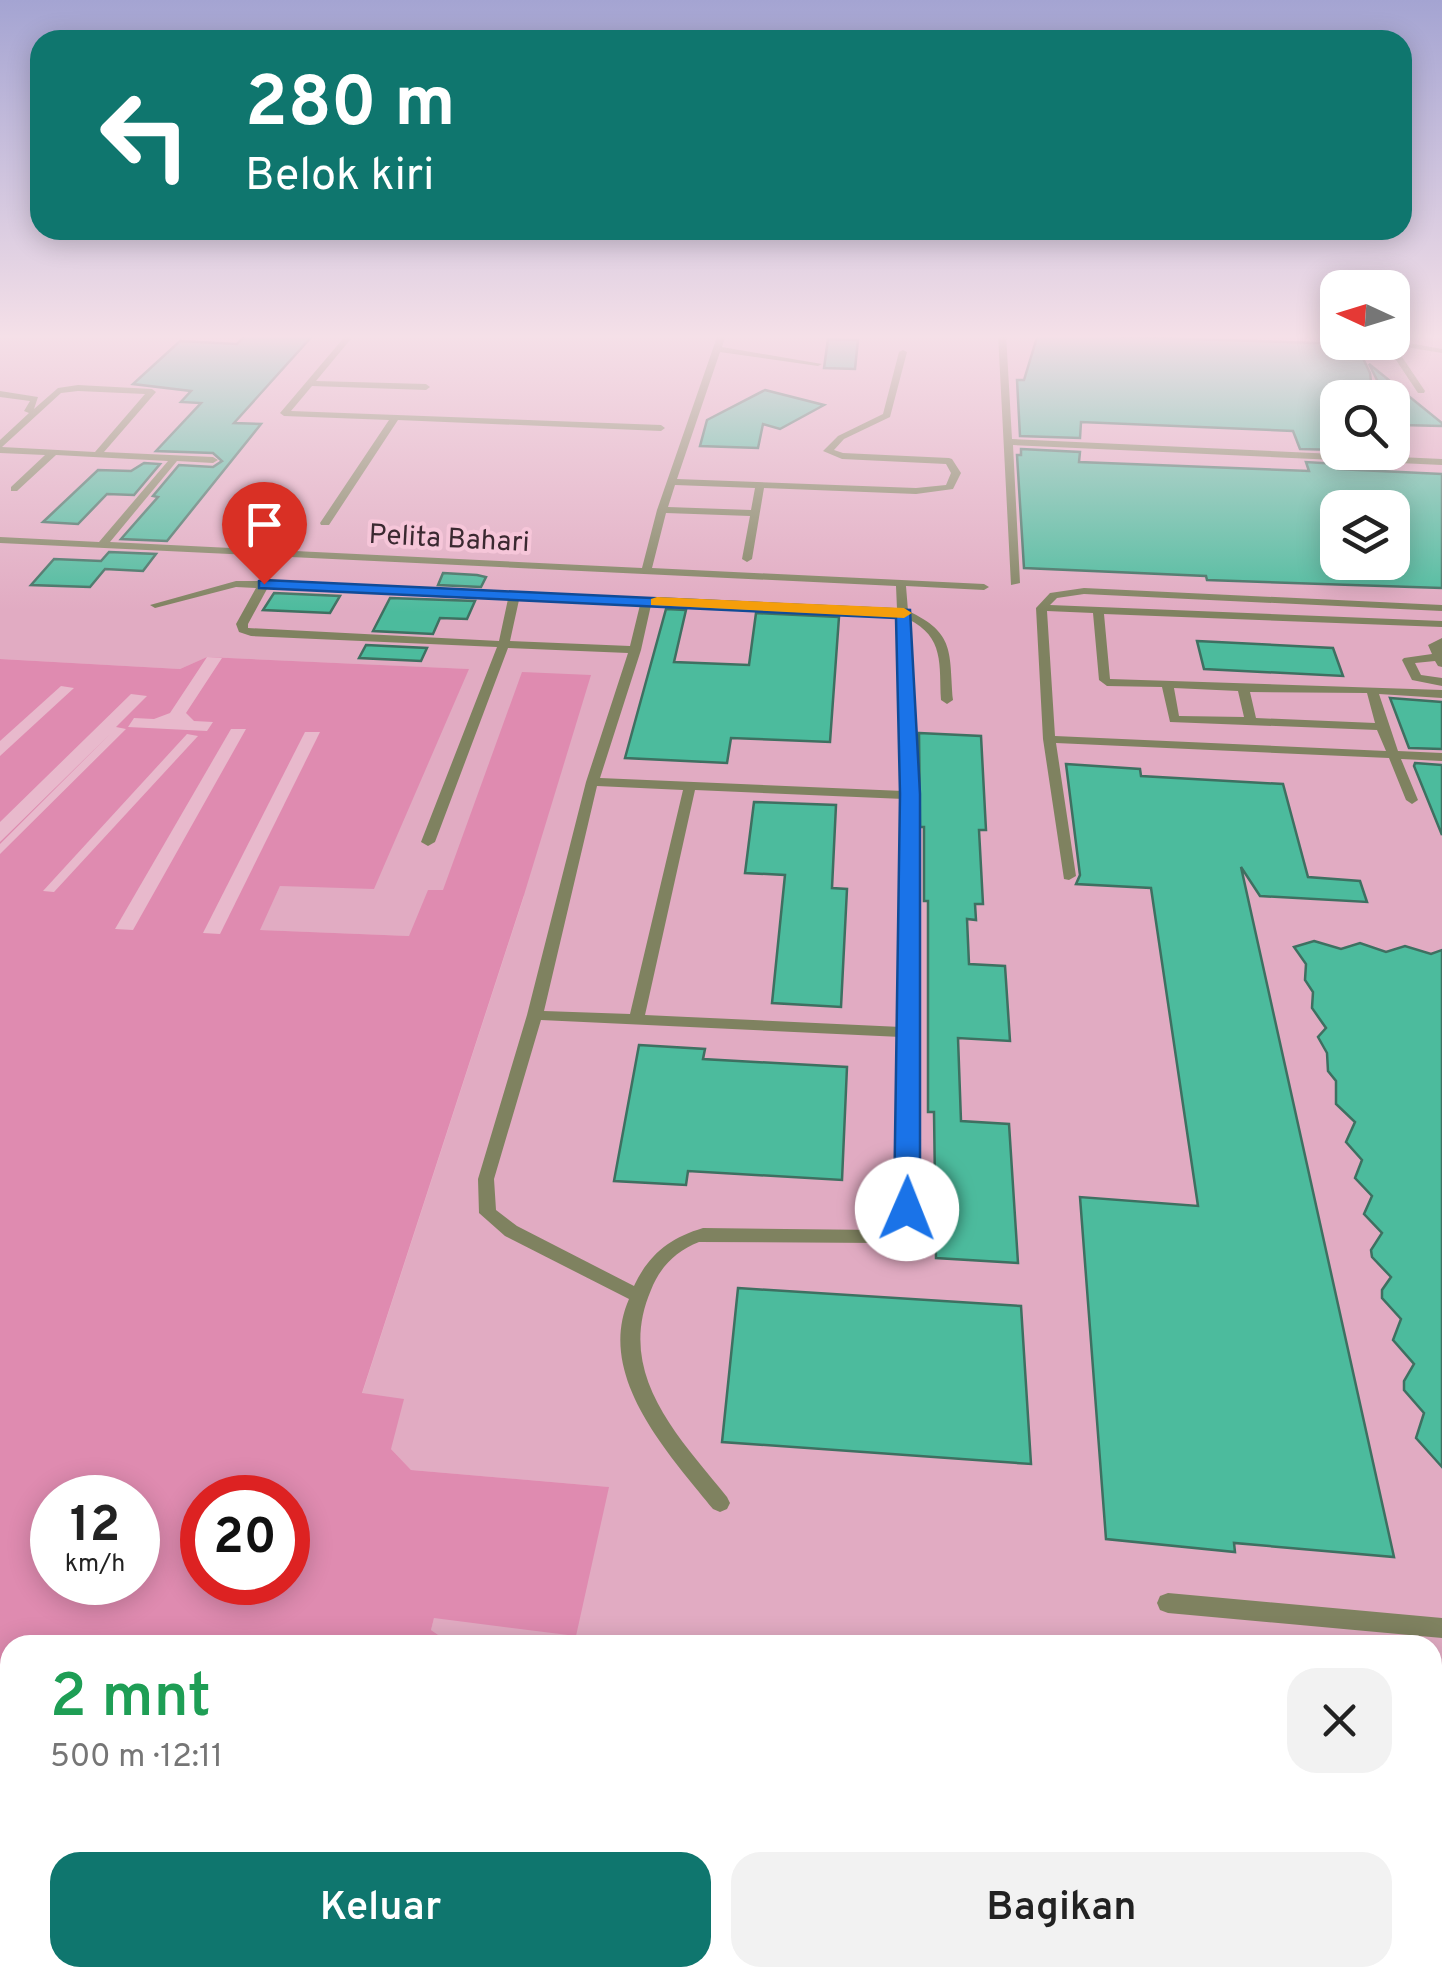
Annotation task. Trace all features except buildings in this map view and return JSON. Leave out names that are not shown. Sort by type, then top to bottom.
[{"type":"lane","points":[[0,448],[22,427]]},
{"type":"lane","points":[[97,454],[121,427]]},
{"type":"lane","points":[[325,523],[389,427]]},
{"type":"lane","points":[[627,427],[661,428]]},
{"type":"lane","points":[[646,572],[662,510],[692,427]]},
{"type":"lane","points":[[673,482],[916,490],[950,487],[956,473],[949,461],[842,456],[828,451],[836,440],[859,427]]},
{"type":"lane","points":[[1007,427],[1015,583]]},
{"type":"lane","points":[[1008,442],[1442,462]]},
{"type":"lane","points":[[0,448],[214,460]]},
{"type":"lane","points":[[14,489],[54,452]]},
{"type":"lane","points":[[102,545],[175,458]]},
{"type":"lane","points":[[746,559],[760,484]]},
{"type":"lane","points":[[662,510],[755,513]]},
{"type":"lane","name":"Pelita Bahari","points":[[0,540],[984,588]]},
{"type":"lane","points":[[155,605],[220,586],[264,584],[904,614],[928,623],[940,635],[947,700]]},
{"type":"lane","points":[[264,584],[242,624],[243,630],[251,634],[635,650]]},
{"type":"lane","points":[[720,1502],[652,1416],[634,1381],[627,1340],[636,1295],[660,1256],[679,1240],[703,1234],[868,1240],[882,1237],[903,1222],[907,1209],[910,794],[901,584]]},
{"type":"lane","points":[[1069,876],[1050,738],[1042,608],[1054,595],[1084,590],[1442,608]]},
{"type":"lane","points":[[428,842],[504,643],[514,596]]},
{"type":"lane","points":[[1262,600],[1266,617]]},
{"type":"lane","points":[[636,1295],[511,1231],[488,1213],[486,1179],[535,1015],[592,782],[635,650],[646,602]]},
{"type":"lane","points":[[1042,608],[1442,624]]},
{"type":"lane","points":[[1098,611],[1107,682],[1442,694]]},
{"type":"lane","points":[[1442,641],[1434,642],[1440,661],[1408,660],[1416,678],[1442,682]]},
{"type":"lane","points":[[1167,684],[1174,719],[1382,727]]},
{"type":"lane","points":[[1243,688],[1251,721]]},
{"type":"lane","points":[[1372,690],[1382,727],[1412,800]]},
{"type":"lane","points":[[1050,738],[1442,757]]},
{"type":"lane","points":[[592,782],[910,794]]},
{"type":"lane","points":[[637,1019],[690,786]]},
{"type":"lane","points":[[535,1015],[908,1032]]},
{"type":"lane","points":[[1168,1603],[1442,1628]]},
{"type":"shaded area","points":[[0,427],[1320,427],[1320,470],[1410,470],[1410,427],[1442,427],[1442,1635],[438,1635],[431,1630],[434,1618],[609,1487],[411,1470],[391,1449],[362,1394],[524,896],[410,936],[259,930],[280,886],[468,669],[207,657],[180,669],[0,659]]},
{"type":"shaded area","points":[[207,657],[469,669],[374,889],[280,886],[260,930],[409,936],[428,890],[443,890],[522,672],[591,675],[524,895],[362,1393],[404,1399],[391,1449],[411,1470],[609,1487],[576,1635],[434,1618],[431,1630],[438,1635],[0,1635],[0,659],[180,669]]},
{"type":"pier","points":[[207,657],[222,658],[186,713],[194,721],[213,722],[207,731],[128,727],[134,718],[154,719],[170,713]]},
{"type":"pier","points":[[61,686],[74,688],[0,756],[0,741]]},
{"type":"pier","points":[[131,694],[147,696],[116,727],[126,729],[0,854],[0,844],[110,734],[0,842],[0,822]]},
{"type":"pier","points":[[231,729],[246,729],[133,930],[115,929]]},
{"type":"pier","points":[[305,732],[320,732],[220,934],[203,933]]},
{"type":"pier","points":[[187,734],[198,736],[54,892],[43,891]]},
{"type":"slow traffic","points":[[657,602],[904,613]]},
{"type":"route","points":[[264,584],[904,614],[910,794],[907,1209]]}]
